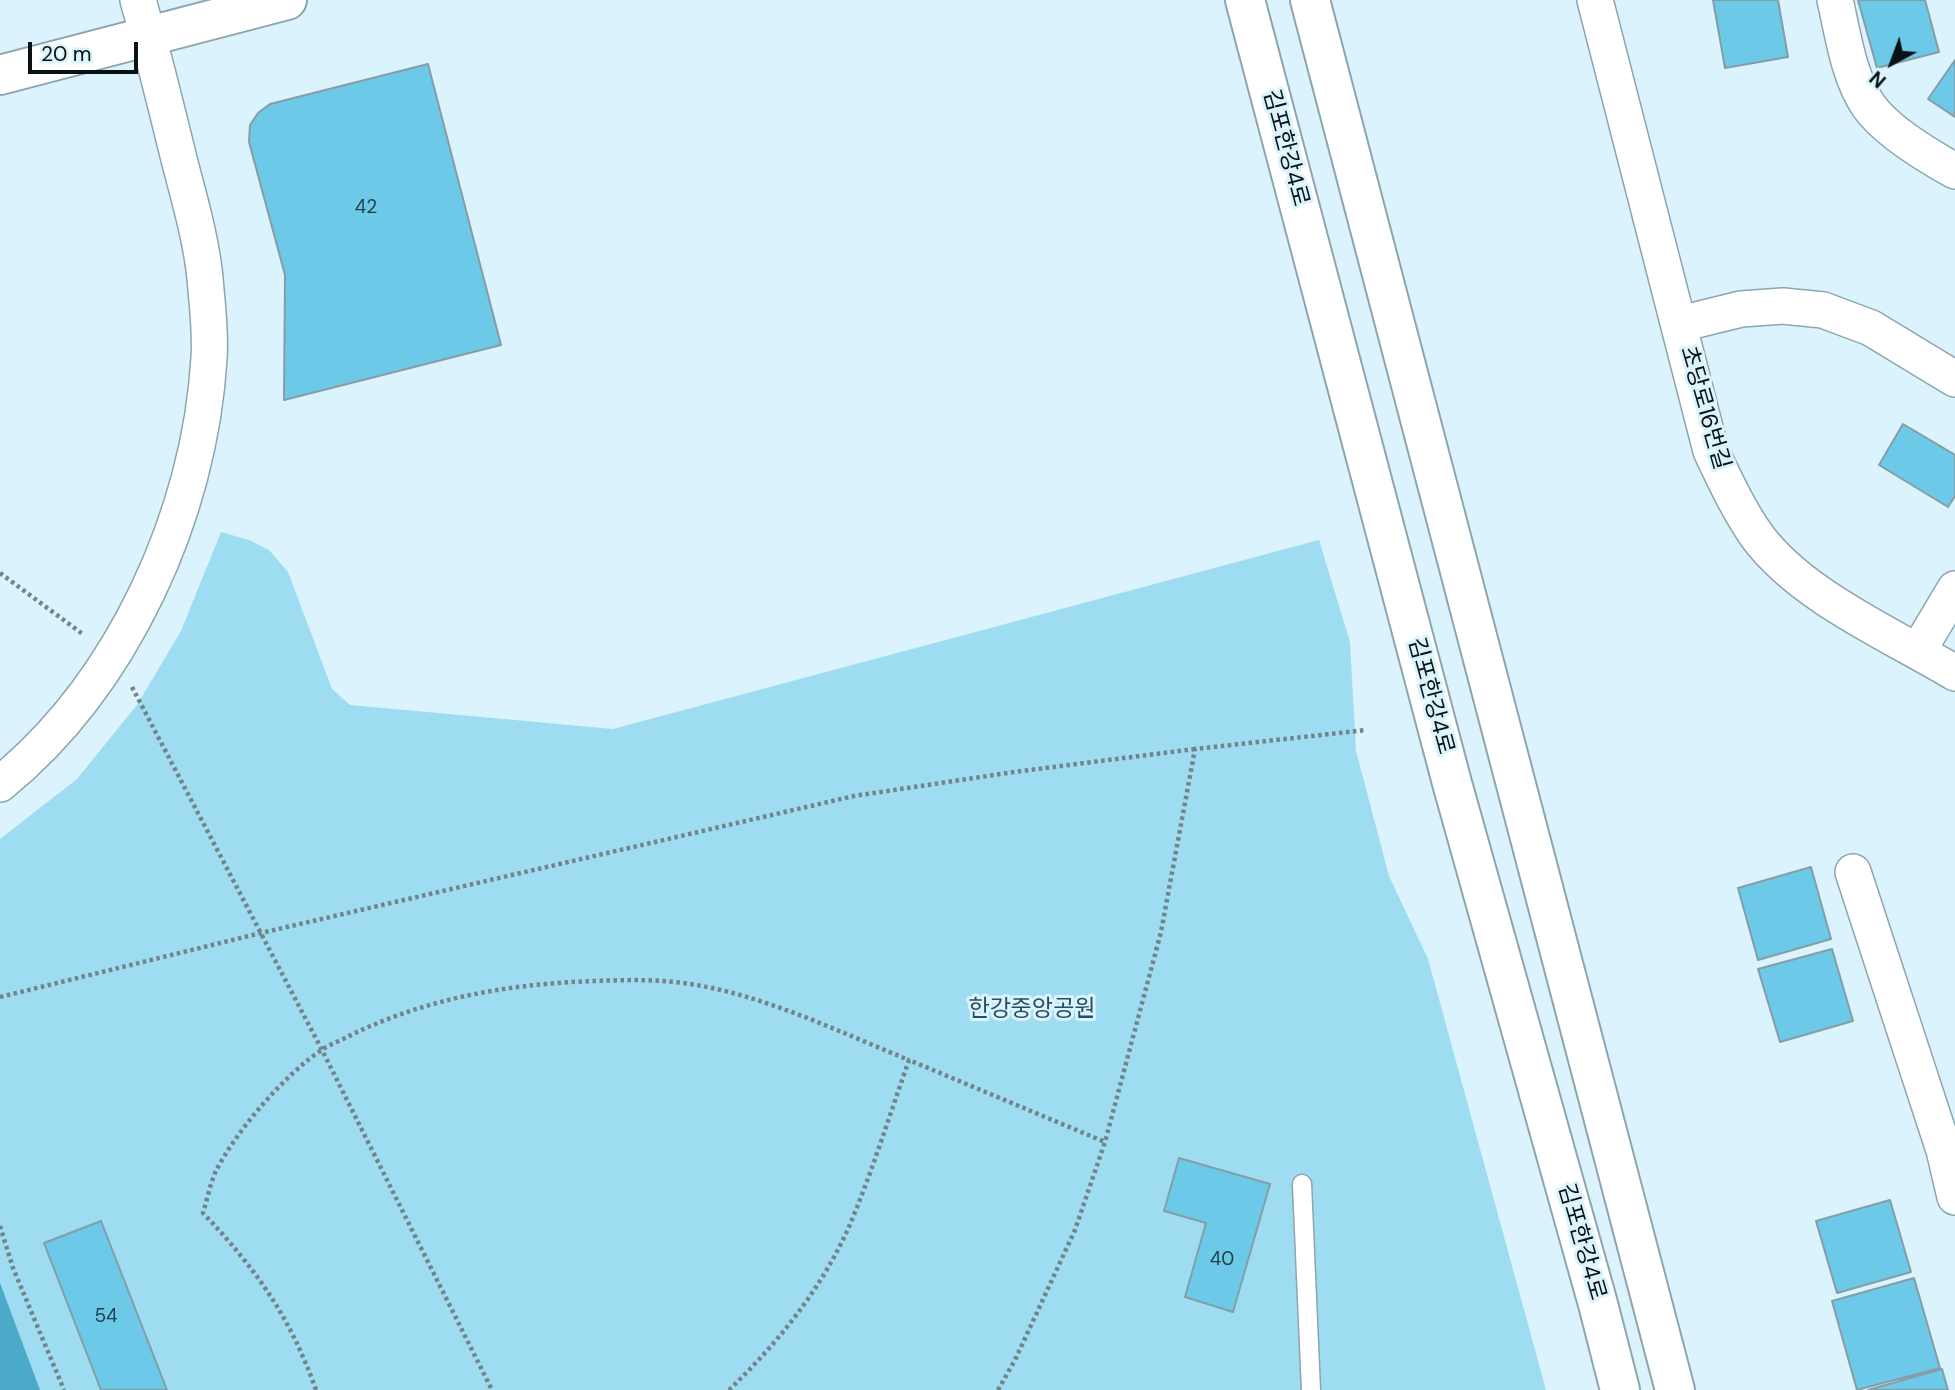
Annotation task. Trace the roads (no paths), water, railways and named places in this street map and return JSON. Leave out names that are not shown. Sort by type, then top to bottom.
[{"type":"street","points":[[0,784],[21,767],[62,724],[111,660],[149,589],[175,527],[199,442],[209,356],[205,276],[138,0]]},
{"type":"street","points":[[0,75],[287,0]]},
{"type":"street","name":"김포한강4로","points":[[1245,0],[1452,783],[1591,1277],[1620,1390]]},
{"type":"street","points":[[1310,0],[1675,1390]]},
{"type":"street","name":"초당로16번길","points":[[1595,0],[1712,451],[1735,502],[1759,538],[1788,568],[1823,596],[1955,673]]},
{"type":"street","points":[[1835,0],[1853,71],[1868,105],[1892,130],[1955,171]]},
{"type":"street","name":"초당로16번길","points":[[1680,324],[1741,309],[1783,306],[1823,310],[1871,328],[1955,379]]},
{"type":"street","points":[[1918,651],[1955,589]]},
{"type":"street","points":[[1853,872],[1949,1148],[1955,1197]]},
{"type":"lane","points":[[1302,1184],[1311,1390]]},
{"type":"park label","name":"한강중앙공원","points":[[1032,1010]]}]
